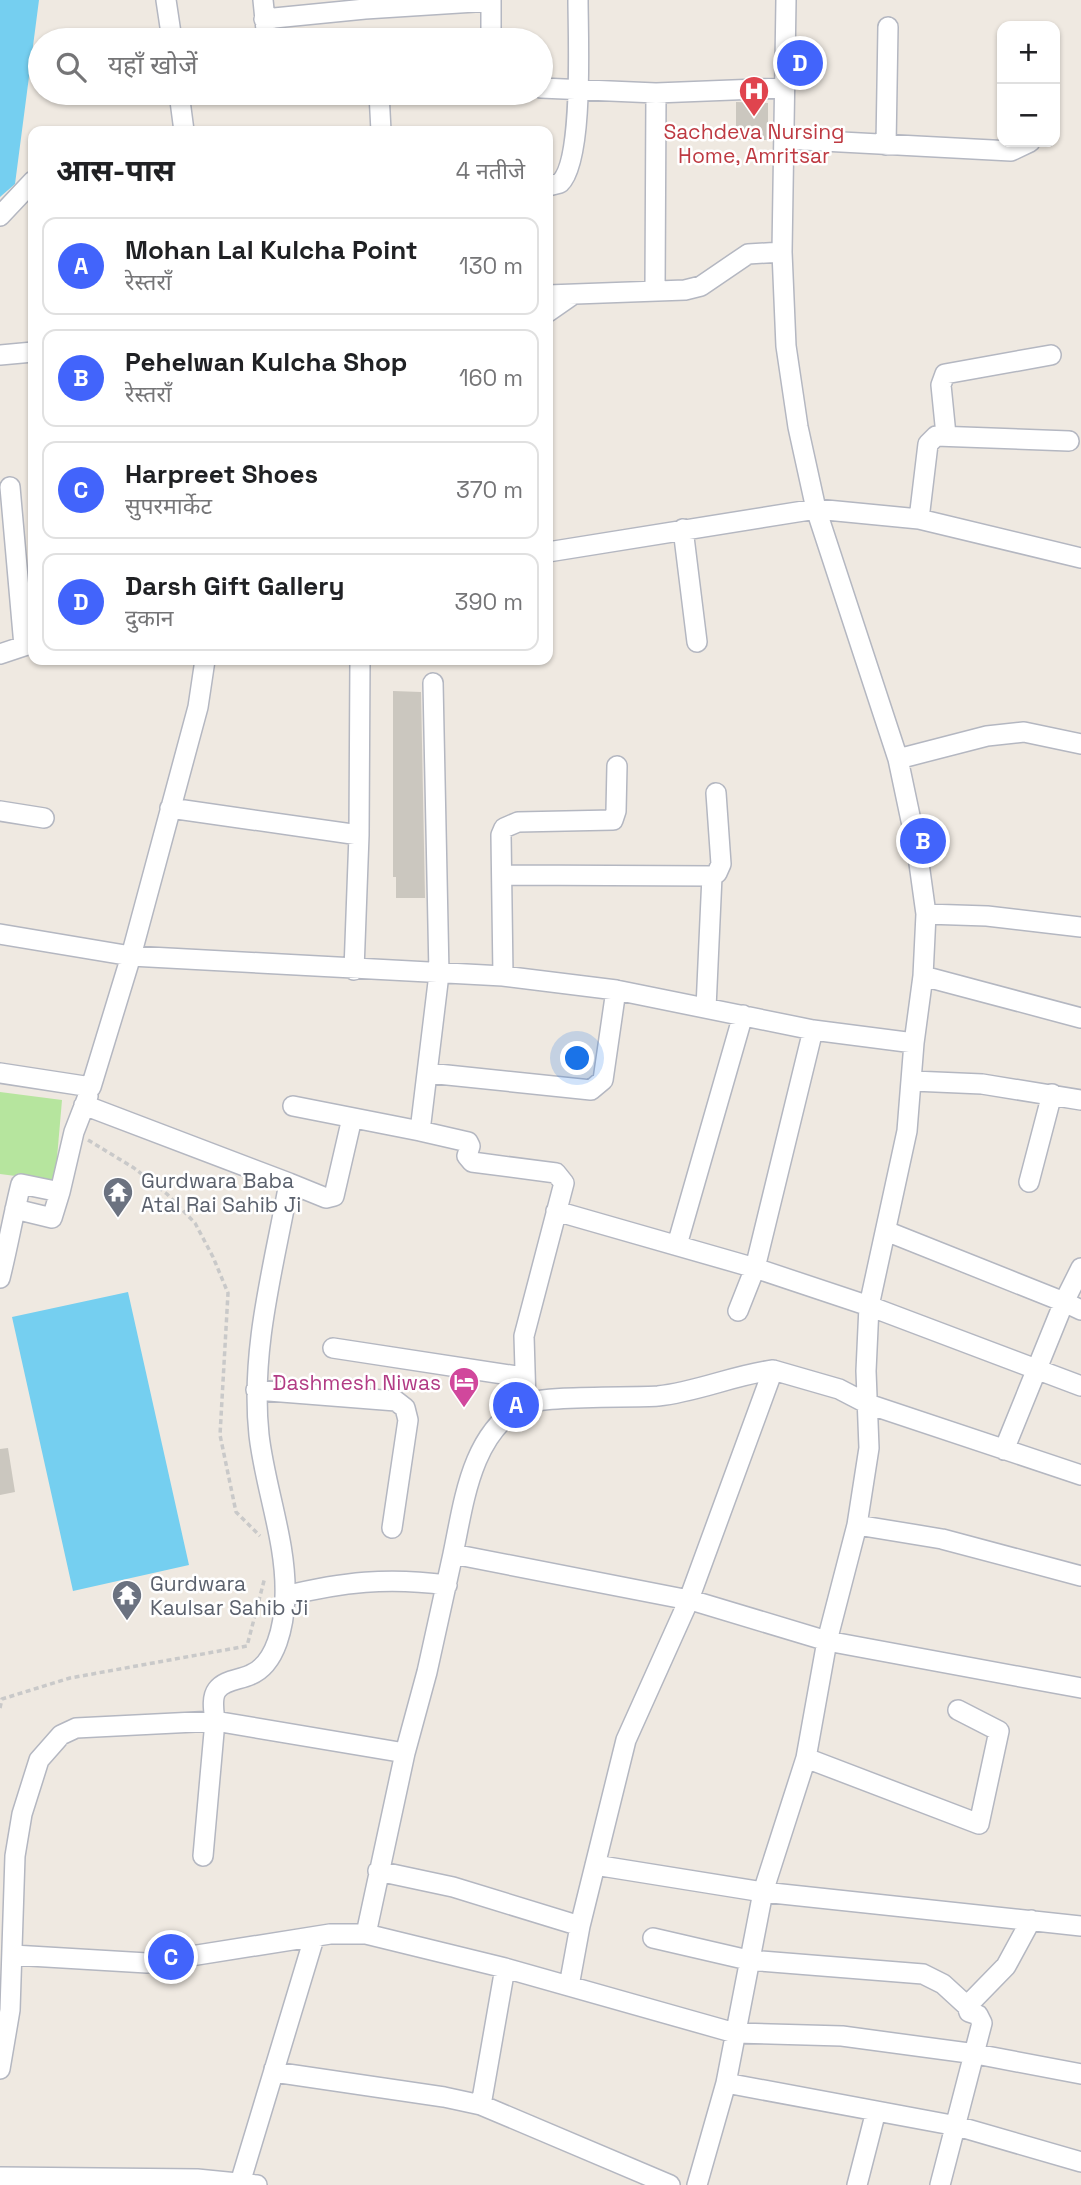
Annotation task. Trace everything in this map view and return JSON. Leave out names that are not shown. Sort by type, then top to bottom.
[{"type":"street","points":[[166,0],[170,28]]},
{"type":"street","points":[[553,185],[560,183],[570,168],[579,88],[578,0]]},
{"type":"street","points":[[697,2185],[726,2084],[762,1892],[806,1758],[828,1641],[857,1525],[869,1448],[869,1306],[907,1131],[923,976],[926,914],[917,849],[898,759],[816,509],[798,427],[786,346],[782,252],[786,0]]},
{"type":"street","points":[[265,28],[263,10],[365,9],[491,1],[491,28]]},
{"type":"street","points":[[886,145],[888,27]]},
{"type":"street","points":[[553,88],[656,93],[783,88]]},
{"type":"street","points":[[655,291],[656,93]]},
{"type":"street","points":[[181,105],[183,126]]},
{"type":"street","points":[[380,105],[381,126]]},
{"type":"street","points":[[785,139],[1011,151],[1019,147]]},
{"type":"street","points":[[0,216],[28,186]]},
{"type":"street","points":[[553,295],[655,291],[701,286],[748,254],[782,252]]},
{"type":"street","points":[[553,309],[571,296]]},
{"type":"street","points":[[0,355],[28,352]]},
{"type":"street","points":[[946,435],[941,384],[945,374],[1051,355]]},
{"type":"street","points":[[919,519],[928,444],[936,436],[1069,441]]},
{"type":"street","points":[[10,487],[28,636]]},
{"type":"street","points":[[553,551],[816,509],[919,519],[1081,558]]},
{"type":"street","points":[[682,529],[697,642]]},
{"type":"street","points":[[0,654],[28,644]]},
{"type":"street","points":[[15,1209],[52,1218],[74,1132],[88,1096],[131,956],[198,707],[204,665]]},
{"type":"street","points":[[354,970],[359,835],[360,665]]},
{"type":"street","points":[[420,1131],[439,975],[433,683]]},
{"type":"street","points":[[898,759],[987,736],[1024,732],[1081,744]]},
{"type":"street","points":[[503,976],[501,835],[509,824],[613,820],[616,811],[617,766]]},
{"type":"street","points":[[502,875],[712,876],[718,873],[722,864],[716,793]]},
{"type":"street","points":[[170,808],[359,835]]},
{"type":"street","points":[[0,811],[44,818]]},
{"type":"street","points":[[706,1008],[712,876]]},
{"type":"street","points":[[926,914],[987,916],[1081,927]]},
{"type":"street","points":[[0,934],[131,956],[249,960],[439,975],[503,976],[617,990],[813,1030],[914,1043]]},
{"type":"street","points":[[923,976],[1081,1018]]},
{"type":"street","points":[[428,1073],[591,1090],[603,1080],[617,990]]},
{"type":"street","points":[[677,1244],[743,1015]]},
{"type":"street","points":[[738,1311],[755,1268],[813,1030]]},
{"type":"street","points":[[0,1073],[88,1096],[326,1198],[334,1196],[352,1118]]},
{"type":"street","points":[[913,1081],[982,1084],[1081,1100]]},
{"type":"street","points":[[1029,1182],[1052,1094]]},
{"type":"street","points":[[293,1105],[468,1142],[470,1146],[467,1156],[472,1162],[556,1173],[564,1183],[524,1336],[523,1377],[526,1403]]},
{"type":"street","points":[[203,1856],[215,1721],[213,1699],[217,1690],[226,1683],[252,1675],[266,1664],[274,1652],[285,1596],[259,1436],[256,1390],[260,1341],[289,1183]]},
{"type":"street","points":[[0,1278],[10,1248],[21,1184],[60,1192]]},
{"type":"street","points":[[556,1212],[755,1268],[869,1306],[1081,1386]]},
{"type":"street","points":[[886,1231],[1073,1306]]},
{"type":"street","points":[[1004,1450],[1035,1370],[1073,1306],[1081,1268]]},
{"type":"street","points":[[333,1348],[523,1377]]},
{"type":"street","points":[[569,1986],[580,1926],[626,1740],[688,1602],[773,1370]]},
{"type":"street","points":[[366,1934],[378,1871],[447,1585],[470,1474],[492,1435],[504,1420],[526,1403],[669,1395],[744,1374],[773,1370],[839,1389],[868,1404],[1081,1475]]},
{"type":"street","points":[[256,1390],[396,1401],[405,1408],[408,1420],[392,1528]]},
{"type":"street","points":[[857,1525],[942,1539],[1081,1576]]},
{"type":"street","points":[[453,1554],[688,1602],[694,1601],[828,1641],[1081,1688]]},
{"type":"street","points":[[285,1596],[341,1582],[408,1580],[447,1585]]},
{"type":"street","points":[[806,1758],[979,1824],[999,1731],[958,1710]]},
{"type":"street","points":[[0,2069],[10,2010],[16,1846],[39,1760],[49,1745],[61,1735],[76,1728],[215,1721],[405,1753]]},
{"type":"street","points":[[595,1866],[762,1892],[1081,1926]]},
{"type":"street","points":[[378,1871],[453,1887],[580,1926]]},
{"type":"street","points":[[967,2006],[1006,1966],[1031,1920]]},
{"type":"street","points":[[13,1955],[147,1964],[344,1933],[366,1934],[505,1968],[735,2033],[842,2036],[976,2054],[1081,2074]]},
{"type":"street","points":[[0,2177],[248,2184],[274,2069],[314,1938]]},
{"type":"street","points":[[653,1938],[748,1960],[922,1974],[943,1984],[967,2006],[969,2012],[978,2015],[982,2023],[940,2185]]},
{"type":"street","points":[[481,2105],[505,1968]]},
{"type":"street","points":[[274,2069],[274,2072],[481,2105],[670,2185]]},
{"type":"street","points":[[726,2084],[957,2126],[1081,2162]]},
{"type":"street","points":[[857,2185],[876,2111]]},
{"type":"path","points":[[74,1132],[134,1168],[167,1194],[195,1223],[213,1257],[228,1293],[220,1435],[236,1512],[265,1542]]},
{"type":"path","points":[[0,1708],[2,1699],[70,1678],[247,1646],[266,1568]]},
{"type":"green space","points":[[0,1092],[62,1100],[55,1181],[0,1174]]},
{"type":"water","points":[[0,0],[39,0],[35,28],[28,28],[28,84],[15,184],[0,197]]},
{"type":"water","points":[[128,1292],[189,1565],[73,1591],[12,1317]]},
{"type":"building","points":[[736,102],[768,103],[768,140],[736,140]]},
{"type":"building","points":[[393,691],[421,692],[425,898],[396,898],[396,877],[393,877]]},
{"type":"building","points":[[8,1448],[15,1492],[0,1495],[0,1449]]},
{"type":"place","name":"Darsh Gift Gallery","points":[[800,63]]},
{"type":"place","name":"Sachdeva Nursing Home, Amritsar","points":[[754,118]]},
{"type":"place","name":"Pehelwan Kulcha Shop","points":[[923,841]]},
{"type":"place","name":"Gurdwara Baba Atal Rai Sahib Ji","points":[[118,1219]]},
{"type":"place","name":"Mohan Lal Kulcha Point","points":[[516,1405]]},
{"type":"place","name":"Dashmesh Niwas","points":[[464,1409]]},
{"type":"place","name":"Gurdwara Kaulsar Sahib Ji","points":[[127,1622]]},
{"type":"place","name":"Harpreet Shoes","points":[[171,1957]]}]
